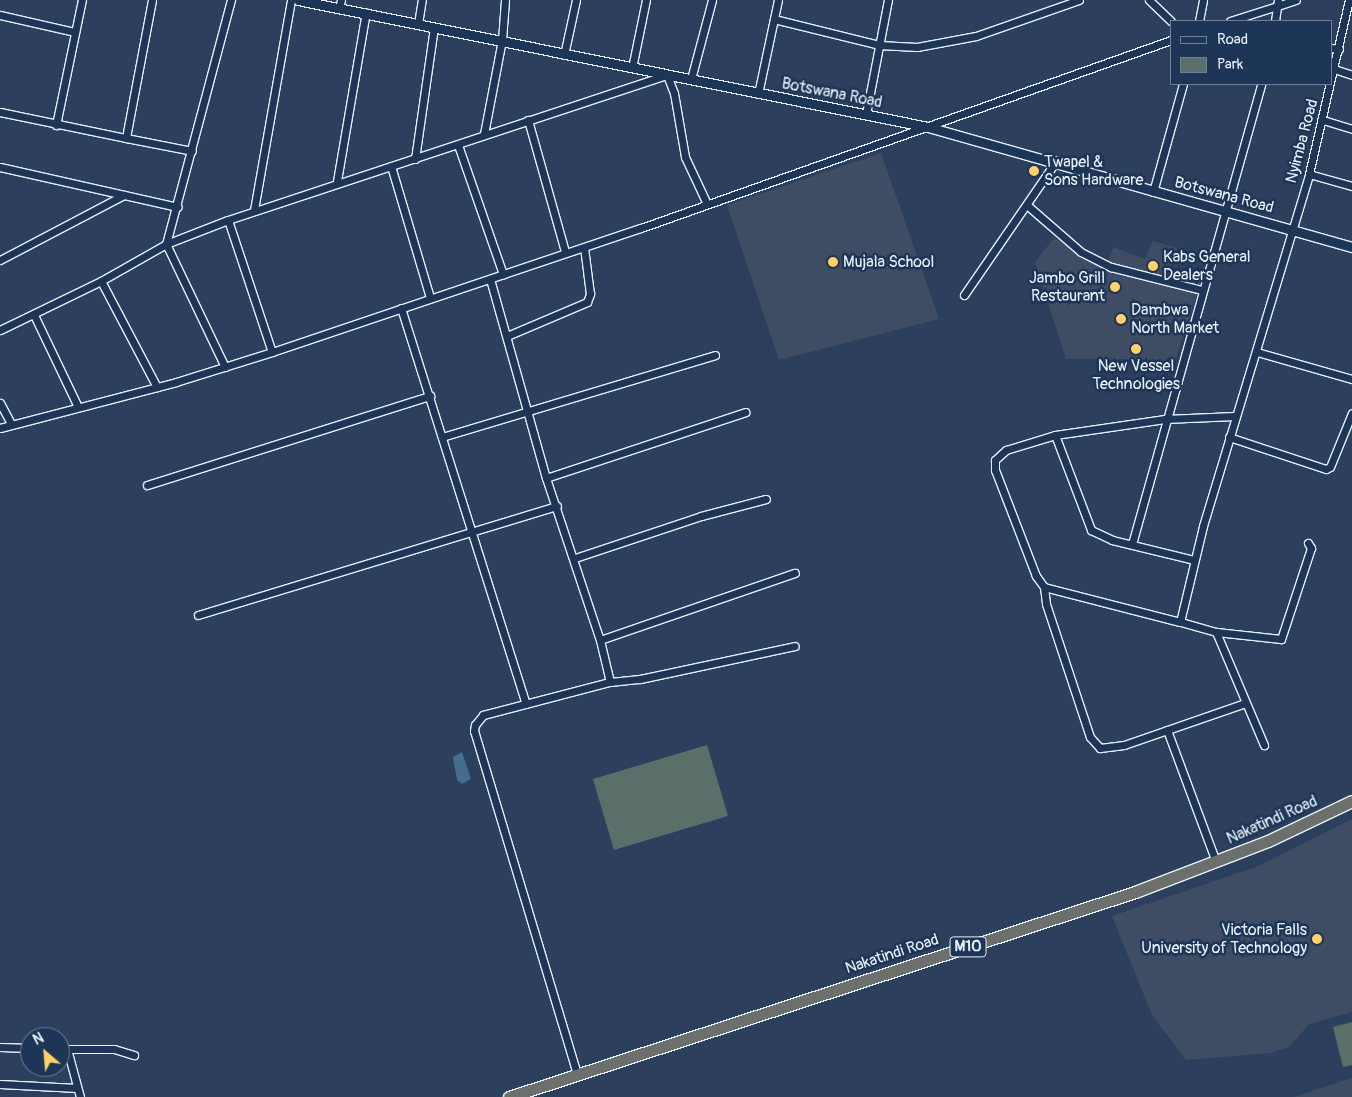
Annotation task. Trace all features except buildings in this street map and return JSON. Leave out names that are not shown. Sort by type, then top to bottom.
[{"type":"highway","name":"Nakatindi Road","points":[[577,1074],[1078,912],[1216,862],[1352,801]]},
{"type":"highway","name":"M10","points":[[509,1097],[577,1074]]},
{"type":"street","points":[[56,124],[82,0]]},
{"type":"street","points":[[126,138],[152,0]]},
{"type":"street","points":[[226,367],[166,244],[178,207],[192,151],[218,36],[231,0]]},
{"type":"street","points":[[254,210],[292,0]]},
{"type":"street","name":"Botswana Road","points":[[298,0],[340,4],[418,24],[502,40],[564,55],[928,127],[1056,161],[1154,192],[1352,247]]},
{"type":"street","points":[[418,24],[422,0]]},
{"type":"street","points":[[484,134],[502,40],[505,0]]},
{"type":"street","points":[[564,55],[576,0]]},
{"type":"street","points":[[632,68],[646,0]]},
{"type":"street","points":[[691,79],[712,0]]},
{"type":"street","points":[[758,94],[778,0]]},
{"type":"street","points":[[866,114],[888,0]]},
{"type":"street","points":[[774,20],[879,45],[917,47],[946,44],[1060,4],[1079,0]]},
{"type":"street","points":[[1149,0],[1170,20]]},
{"type":"street","points":[[1199,20],[1203,0]]},
{"type":"street","points":[[1275,20],[1278,0]]},
{"type":"street","points":[[1234,20],[1276,8],[1296,0]]},
{"type":"street","name":"Nyimba Road","points":[[1332,78],[1335,48],[1349,17],[1349,0]]},
{"type":"street","points":[[337,182],[366,12]]},
{"type":"street","points":[[0,16],[76,32]]},
{"type":"street","points":[[415,158],[434,27]]},
{"type":"street","points":[[0,428],[157,387],[272,352],[584,247],[1170,40]]},
{"type":"street","points":[[1334,69],[1352,75]]},
{"type":"street","points":[[0,330],[101,281],[166,244],[254,210],[458,145],[484,134],[667,75],[674,93],[685,157],[707,204]]},
{"type":"street","points":[[1154,192],[1183,85]]},
{"type":"street","points":[[1132,544],[1201,290],[1226,211],[1261,85]]},
{"type":"street","name":"Nyimba Road","points":[[1180,622],[1194,560],[1235,416],[1309,174],[1331,85]]},
{"type":"street","points":[[0,112],[192,151]]},
{"type":"street","points":[[528,120],[565,252]]},
{"type":"street","points":[[1323,120],[1352,129]]},
{"type":"street","points":[[458,145],[503,274]]},
{"type":"street","points":[[964,295],[1028,206],[1056,161]]},
{"type":"street","points":[[391,166],[430,298]]},
{"type":"street","points":[[0,167],[178,207]]},
{"type":"street","points":[[1309,174],[1352,186]]},
{"type":"street","points":[[0,260],[124,195]]},
{"type":"street","points":[[1028,206],[1081,252],[1096,260],[1121,270],[1201,290]]},
{"type":"street","points":[[228,220],[272,352]]},
{"type":"street","points":[[507,336],[587,302],[590,294],[584,247]]},
{"type":"street","points":[[490,279],[529,412],[546,478],[575,558],[600,640],[610,682]]},
{"type":"street","points":[[101,281],[157,387]]},
{"type":"street","points":[[401,308],[430,396],[470,534],[526,704]]},
{"type":"street","points":[[34,314],[78,407]]},
{"type":"street","points":[[1256,352],[1352,380]]},
{"type":"street","points":[[442,437],[529,412],[676,364],[715,354]]},
{"type":"street","points":[[147,485],[430,396]]},
{"type":"street","points":[[0,404],[11,424]]},
{"type":"street","points":[[546,478],[745,412]]},
{"type":"street","points":[[1229,437],[1326,470],[1330,467],[1352,413]]},
{"type":"street","points":[[1235,416],[1165,419],[1055,435],[1006,450],[995,460],[995,470],[1036,576],[1044,586],[1046,604],[1090,738],[1100,748],[1124,745],[1245,703]]},
{"type":"street","points":[[1055,435],[1090,530],[1132,544],[1194,560]]},
{"type":"street","points":[[575,558],[701,516],[766,499]]},
{"type":"street","points":[[198,615],[470,534],[557,506]]},
{"type":"street","points":[[1044,586],[1216,632],[1281,639],[1311,548],[1308,543]]},
{"type":"street","points":[[600,640],[795,573]]},
{"type":"street","points":[[1216,632],[1264,744]]},
{"type":"street","points":[[577,1074],[474,732],[483,714],[610,682],[640,679],[795,646]]},
{"type":"street","points":[[1168,730],[1216,862]]},
{"type":"street","points":[[0,1047],[20,1048]]},
{"type":"street","points":[[70,1049],[114,1049],[134,1055]]},
{"type":"street","points":[[70,1067],[80,1097]]},
{"type":"street","points":[[0,1084],[77,1088]]},
{"type":"shaded area","name":"Mujala School","points":[[881,153],[939,319],[779,360],[727,205]]},
{"type":"shaded area","name":"Dambwa North Market","points":[[1054,238],[1107,267],[1113,247],[1145,259],[1153,241],[1177,248],[1169,272],[1201,280],[1173,367],[1140,359],[1066,359],[1035,262]]},
{"type":"shaded area","points":[[462,752],[471,779],[462,784],[457,780],[453,757]]},
{"type":"shaded area","points":[[1352,819],[1352,1012],[1309,1024],[1289,1047],[1270,1053],[1186,1060],[1152,1015],[1112,916],[1259,866]]},
{"type":"shaded area","points":[[1352,1078],[1352,1097],[1294,1097]]},
{"type":"green space","points":[[707,745],[728,816],[614,850],[593,779]]},
{"type":"green space","points":[[1352,1022],[1352,1065],[1343,1067],[1333,1027]]},
{"type":"place","name":"Twapel & Sons Hardware","points":[[1034,171]]},
{"type":"place","name":"Mujala School","points":[[833,262]]},
{"type":"place","name":"Kabs General Dealers","points":[[1153,266]]},
{"type":"place","name":"Jambo Grill Restaurant","points":[[1115,287]]},
{"type":"place","name":"Dambwa North Market","points":[[1121,319]]},
{"type":"place","name":"New Vessel Technologies","points":[[1136,349]]},
{"type":"place","name":"Victoria Falls University of Technology","points":[[1317,939]]}]
